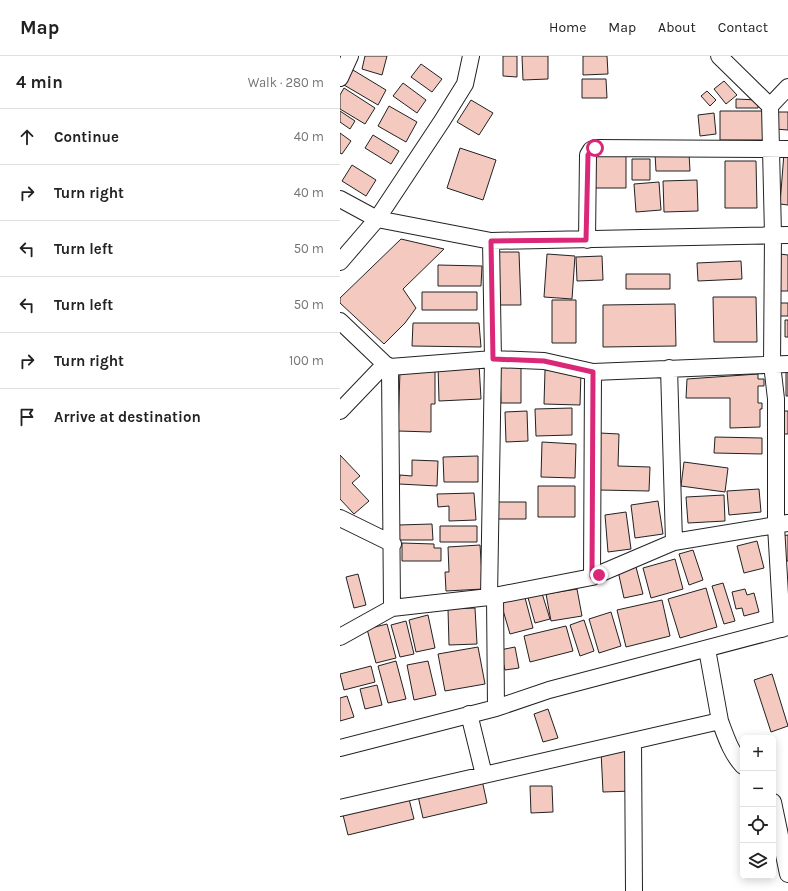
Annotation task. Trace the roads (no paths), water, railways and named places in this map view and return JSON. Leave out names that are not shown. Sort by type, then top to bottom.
[{"type":"street","points":[[340,78],[350,56]]},
{"type":"street","points":[[340,262],[377,219],[465,84],[471,56]]},
{"type":"street","points":[[719,56],[770,106]]},
{"type":"street","points":[[340,748],[496,708],[549,690],[785,628],[782,524],[782,399],[772,364],[781,235],[770,149],[770,106],[788,87]]},
{"type":"street","points":[[586,240],[588,155],[591,150],[595,148],[788,149]]},
{"type":"street","points":[[340,199],[377,219],[491,241],[781,235]]},
{"type":"street","points":[[491,241],[493,359],[492,596],[496,708]]},
{"type":"street","points":[[340,321],[388,365],[393,544],[392,608]]},
{"type":"street","points":[[340,411],[388,365],[493,359],[544,361],[593,372],[788,364]]},
{"type":"street","points":[[670,368],[674,542]]},
{"type":"street","points":[[592,577],[593,372]]},
{"type":"street","points":[[340,518],[393,544]]},
{"type":"street","points":[[340,637],[392,608],[492,596],[592,577],[674,542],[782,524]]},
{"type":"street","points":[[707,649],[720,721],[730,747],[736,759],[740,763]]},
{"type":"street","points":[[469,714],[484,775]]},
{"type":"street","points":[[340,808],[720,721]]},
{"type":"street","points":[[633,741],[634,891]]},
{"type":"street","points":[[774,807],[788,872]]}]
